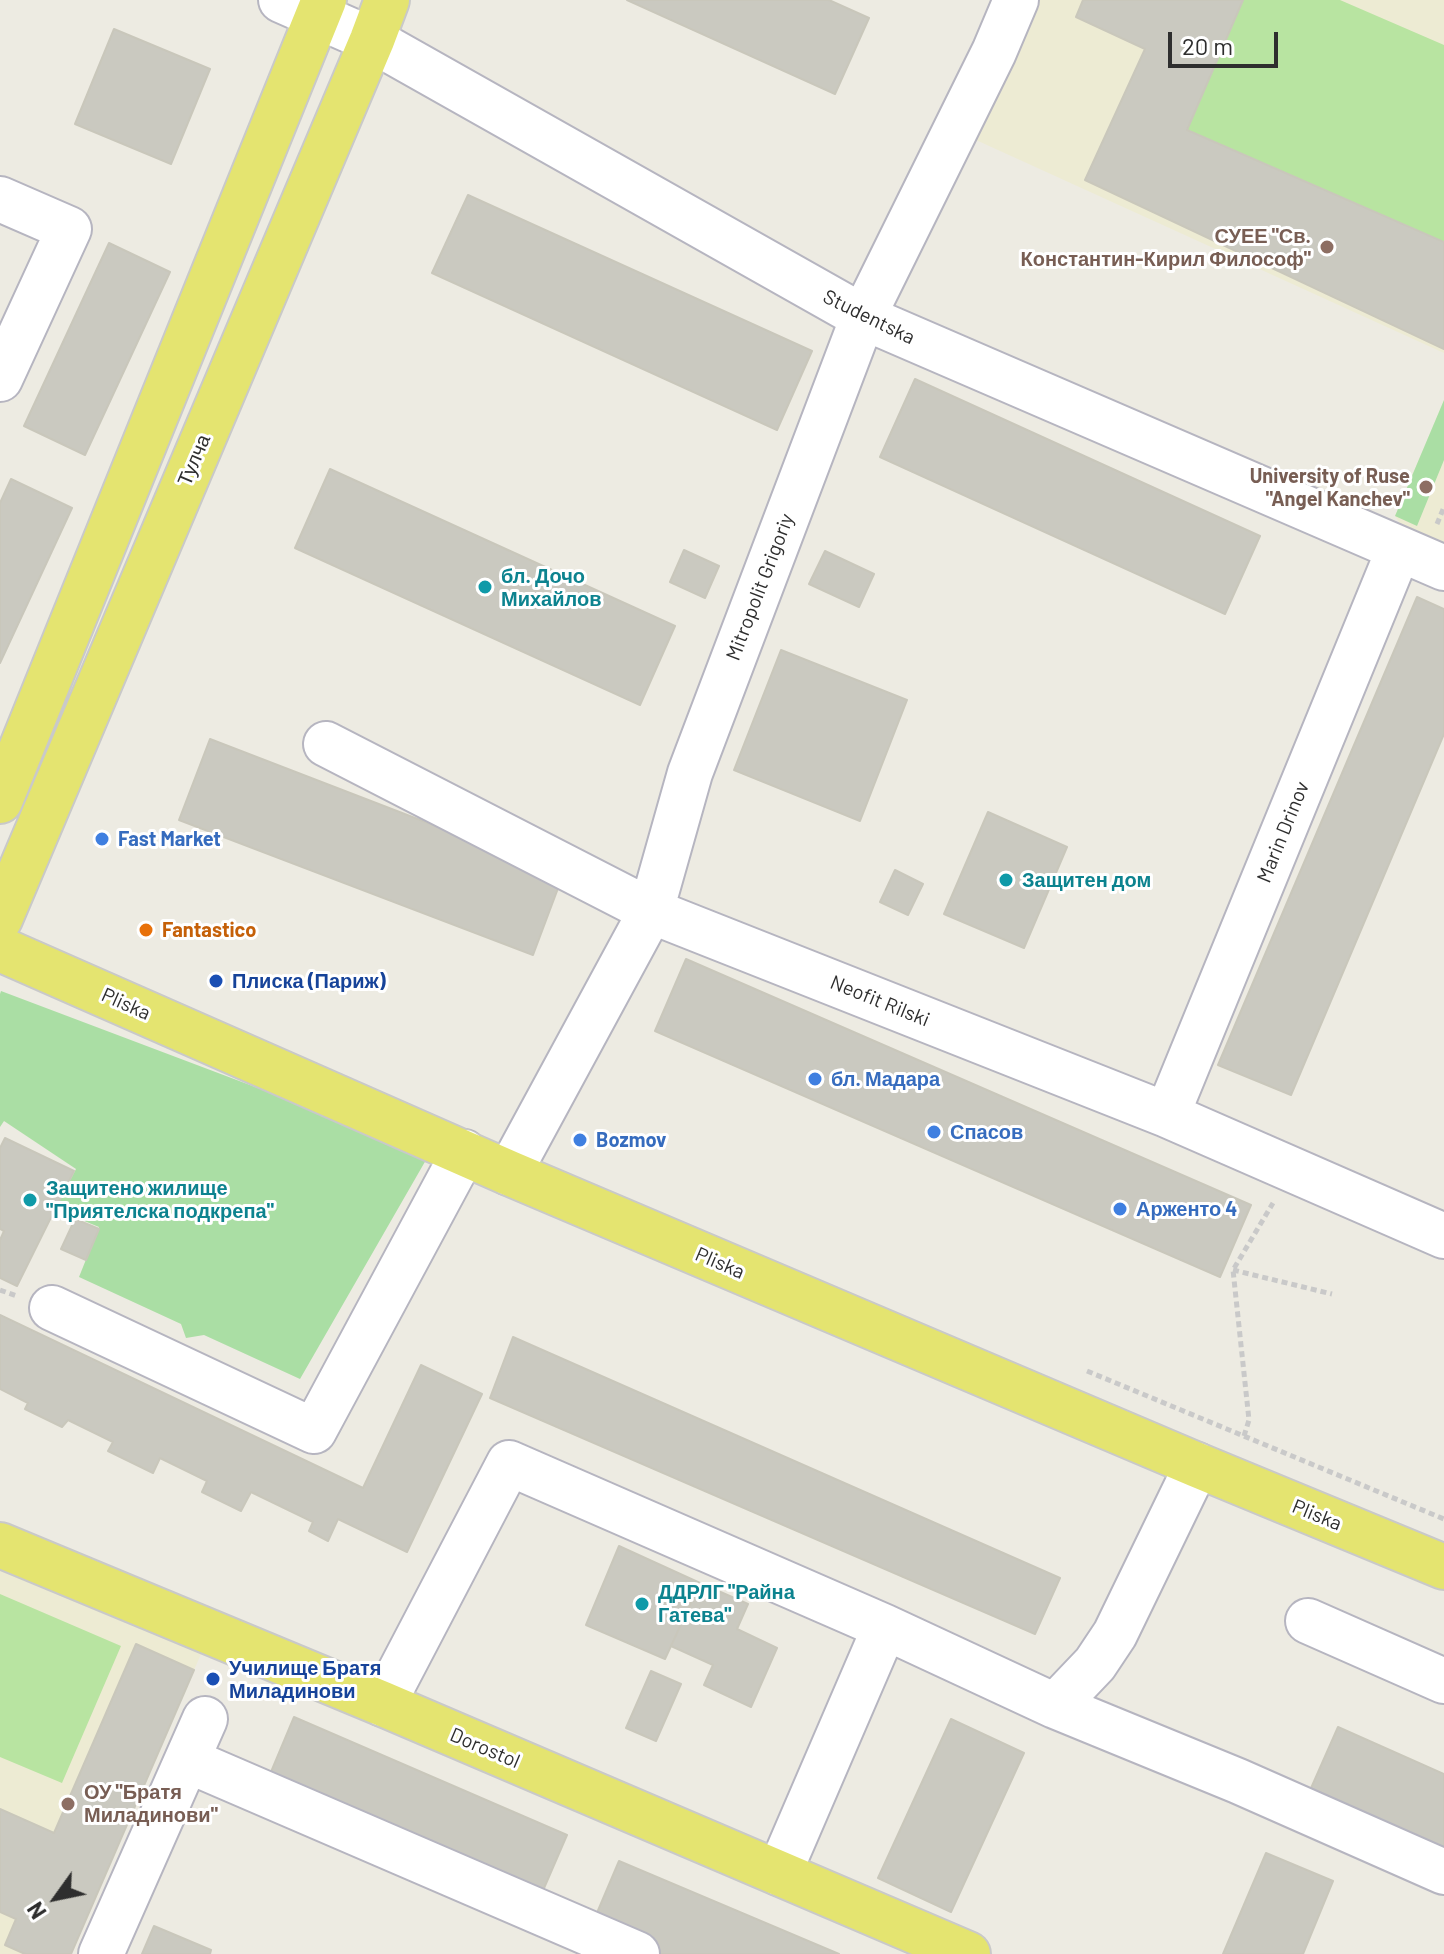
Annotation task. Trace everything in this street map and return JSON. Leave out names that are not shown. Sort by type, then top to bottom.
[{"type":"main road","name":"Тулча","points":[[0,919],[387,0]]},
{"type":"main road","points":[[0,801],[308,5]]},
{"type":"main road","name":"Pliska","points":[[0,949],[509,1173],[1444,1567]]},
{"type":"main road","name":"Dorostol","points":[[0,1545],[383,1704],[968,1954]]},
{"type":"street","name":"Mitropolit Grigoriy","points":[[509,1173],[651,911],[690,773],[863,317],[994,52],[1016,0]]},
{"type":"street","name":"Studentska","points":[[308,5],[863,317],[1444,568]]},
{"type":"street","points":[[0,199],[69,229],[0,379]]},
{"type":"street","name":"Marin Drinov","points":[[1167,1115],[1399,549]]},
{"type":"street","name":"Neofit Rilski","points":[[326,744],[651,911],[1167,1115],[1444,1236]]},
{"type":"street","points":[[52,1308],[314,1431],[464,1152]]},
{"type":"street","points":[[383,1704],[509,1463],[885,1627],[1055,1706],[1238,1781],[1444,1872]]},
{"type":"street","points":[[1055,1706],[1095,1664],[1214,1472]]},
{"type":"street","points":[[1308,1621],[1444,1681]]},
{"type":"street","points":[[779,1873],[885,1627]]},
{"type":"street","points":[[101,1954],[205,1719]]},
{"type":"street","points":[[187,1760],[637,1954]]},
{"type":"path","points":[[1214,1472],[1249,1420],[1233,1270],[1294,1170]]},
{"type":"path","points":[[1233,1270],[1332,1294]]},
{"type":"shaded area","name":"СУЕЕ \"Св. Константин-Кирил Философ\"","points":[[1037,0],[1444,0],[1444,353],[976,140]]},
{"type":"shaded area","name":"University of Ruse \"Angel Kanchev\"","points":[[1444,400],[1444,568],[1423,559],[1395,516]]},
{"type":"shaded area","name":"ОУ \"Братя Миладинови\"","points":[[0,1566],[201,1654],[71,1954],[0,1954]]},
{"type":"green space","points":[[1243,0],[1340,0],[1444,45],[1444,242],[1187,130]]},
{"type":"green space","points":[[1444,400],[1444,460],[1417,526],[1395,516]]},
{"type":"green space","points":[[1,991],[430,1153],[300,1379],[204,1335],[186,1338],[181,1324],[79,1277],[99,1227],[55,1209],[76,1169],[4,1121],[0,1127]]},
{"type":"green space","points":[[0,1594],[121,1646],[62,1783],[0,1757]]},
{"type":"building","points":[[627,0],[829,0],[869,18],[835,94]]},
{"type":"building","points":[[1083,0],[1243,0],[1187,130],[1444,242],[1444,349],[1085,180],[1145,49],[1076,17]]},
{"type":"building","points":[[114,29],[210,69],[171,164],[75,124]]},
{"type":"building","points":[[468,195],[812,351],[777,430],[432,273]]},
{"type":"building","points":[[109,243],[170,272],[85,455],[24,426]]},
{"type":"building","points":[[915,379],[1260,536],[1225,614],[880,457]]},
{"type":"building","name":"бл. Дочо Михайлов","points":[[330,469],[675,626],[640,705],[295,548]]},
{"type":"building","points":[[11,479],[72,508],[0,663],[0,503]]},
{"type":"building","points":[[684,550],[719,566],[705,598],[670,582]]},
{"type":"building","points":[[825,551],[874,574],[859,607],[809,584]]},
{"type":"building","points":[[1417,597],[1444,609],[1444,734],[1291,1095],[1218,1065]]},
{"type":"building","points":[[781,650],[907,700],[860,821],[734,770]]},
{"type":"building","points":[[210,739],[563,875],[533,955],[179,820]]},
{"type":"building","name":"Защитен дом","points":[[988,812],[1067,847],[1024,948],[944,914]]},
{"type":"building","points":[[895,870],[923,884],[908,915],[880,902]]},
{"type":"building","points":[[686,959],[1251,1205],[1220,1277],[655,1031]]},
{"type":"building","name":"Защитено жилище \"Приятелска подкрепа\"","points":[[5,1138],[74,1171],[17,1286],[0,1278],[0,1240],[4,1231],[0,1229],[0,1148]]},
{"type":"building","points":[[75,1219],[99,1229],[86,1260],[61,1249]]},
{"type":"building","points":[[0,1315],[363,1488],[421,1365],[482,1394],[407,1552],[338,1519],[328,1541],[309,1531],[313,1522],[251,1492],[241,1511],[202,1492],[207,1481],[160,1458],[153,1473],[108,1451],[113,1442],[68,1420],[62,1427],[25,1409],[28,1403],[0,1389]]},
{"type":"building","points":[[513,1337],[1060,1578],[1035,1634],[490,1398]]},
{"type":"building","name":"ДДРЛГ \"Райна Гатева\"","points":[[619,1546],[700,1583],[665,1659],[586,1625]]},
{"type":"building","points":[[700,1583],[748,1604],[737,1629],[777,1648],[751,1707],[704,1685],[713,1665],[671,1646]]},
{"type":"building","points":[[136,1644],[194,1670],[71,1954],[25,1954],[5,1945],[16,1919],[0,1912],[0,1809],[54,1833]]},
{"type":"building","points":[[651,1671],[681,1684],[656,1741],[626,1728]]},
{"type":"building","points":[[294,1717],[567,1835],[538,1902],[266,1784]]},
{"type":"building","points":[[951,1719],[1024,1753],[951,1912],[878,1878]]},
{"type":"building","points":[[1338,1727],[1444,1774],[1444,1853],[1308,1795]]},
{"type":"building","points":[[1266,1853],[1333,1881],[1303,1954],[1223,1954]]},
{"type":"building","points":[[619,1861],[839,1954],[655,1954],[591,1927]]},
{"type":"building","points":[[154,1926],[211,1950],[210,1954],[142,1954]]},
{"type":"place","name":"СУЕЕ \"Св. Константин-Кирил Философ\"","points":[[1327,247]]},
{"type":"place","name":"University of Ruse \"Angel Kanchev\"","points":[[1426,487]]},
{"type":"place","name":"бл. Дочо Михайлов","points":[[485,587]]},
{"type":"place","name":"Fast Market","points":[[102,839]]},
{"type":"place","name":"Защитен дом","points":[[1006,880]]},
{"type":"place","name":"Fantastico","points":[[146,930]]},
{"type":"place","name":"Плиска (Париж)","points":[[216,981]]},
{"type":"place","name":"бл. Мадара","points":[[815,1079]]},
{"type":"place","name":"Спасов","points":[[934,1132]]},
{"type":"place","name":"Bozmov","points":[[580,1140]]},
{"type":"place","name":"Защитено жилище \"Приятелска подкрепа\"","points":[[30,1200]]},
{"type":"place","name":"Арженто 4","points":[[1120,1209]]},
{"type":"place","name":"ДДРЛГ \"Райна Гатева\"","points":[[642,1604]]},
{"type":"place","name":"Училище Братя Миладинови","points":[[213,1679]]},
{"type":"place","name":"ОУ \"Братя Миладинови\"","points":[[68,1804]]}]
